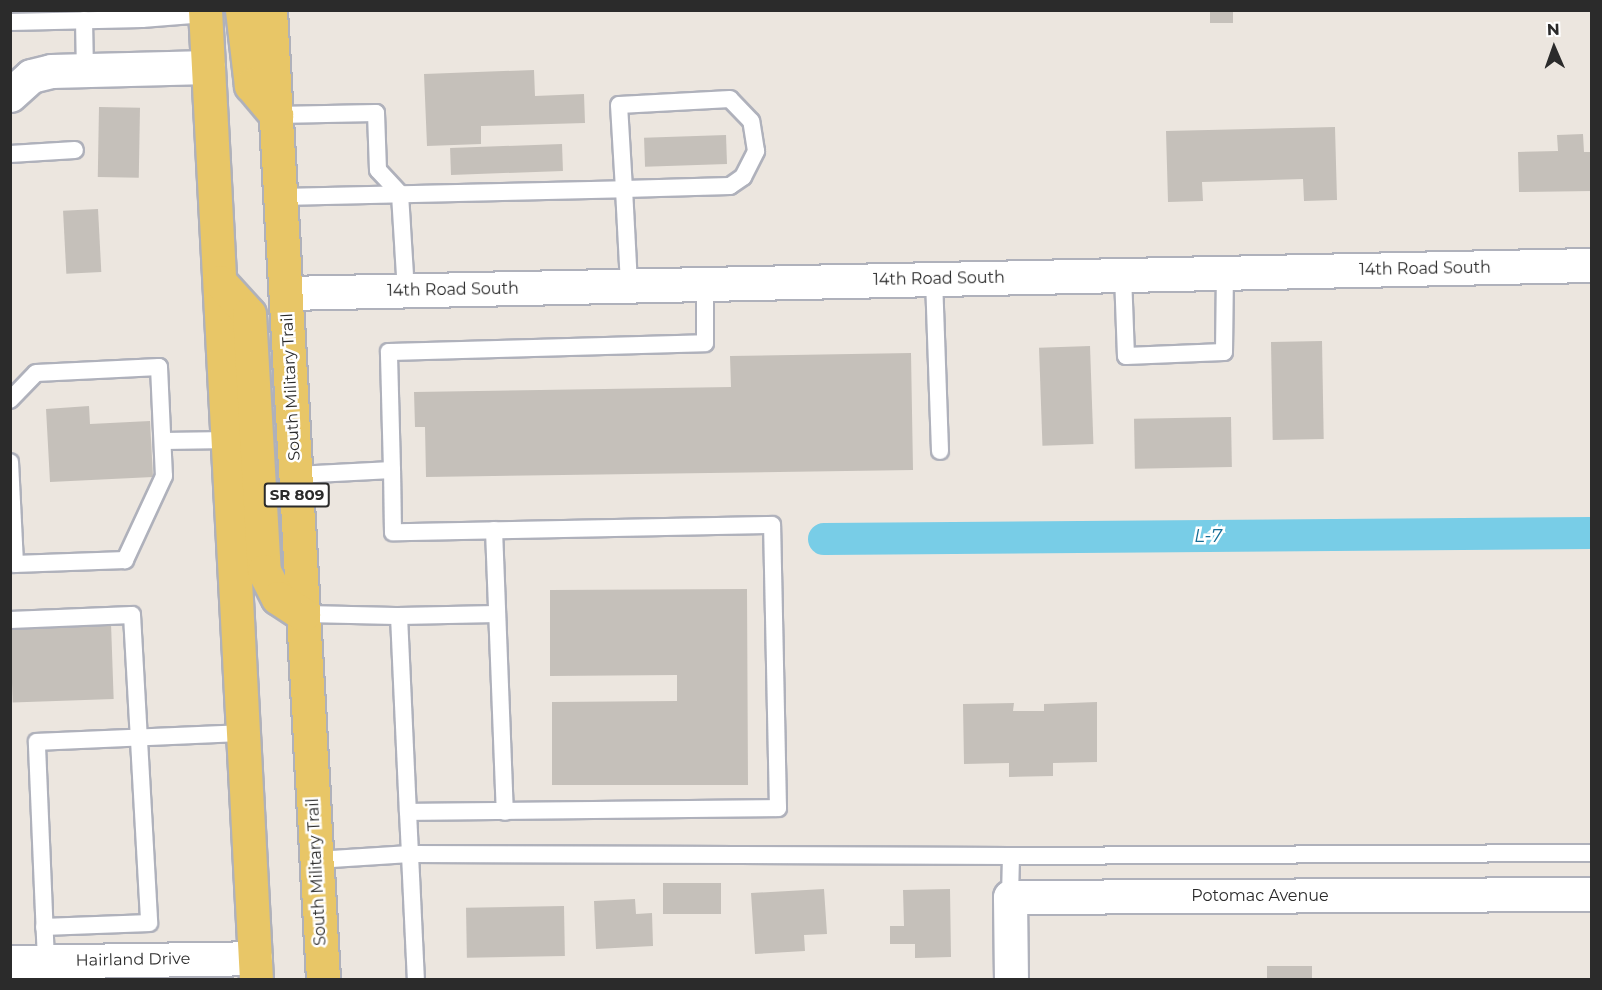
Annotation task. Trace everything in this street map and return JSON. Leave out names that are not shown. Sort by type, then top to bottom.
[{"type":"main road","points":[[242,10],[251,85],[276,115]]},
{"type":"main road","name":"South Military Trail","points":[[270,10],[323,980]]},
{"type":"main road","points":[[205,12],[255,969],[281,980]]},
{"type":"main road","points":[[220,282],[249,314],[264,571],[278,598],[303,614]]},
{"type":"street","points":[[10,94],[31,76],[86,70],[208,67]]},
{"type":"street","name":"14th Road South","points":[[286,293],[1592,265]]},
{"type":"street","name":"Potomac Avenue","points":[[1010,897],[1592,894]]},
{"type":"street","points":[[1010,897],[1011,980]]},
{"type":"street","name":"Hairland Drive","points":[[10,962],[255,969]]},
{"type":"lane","points":[[10,22],[205,12]]},
{"type":"lane","points":[[84,20],[86,70]]},
{"type":"lane","points":[[281,197],[624,189],[730,186],[751,165],[756,135],[742,109],[730,99],[618,105],[624,189],[629,286]]},
{"type":"lane","points":[[276,115],[376,113],[378,170],[400,194],[406,291]]},
{"type":"lane","points":[[10,154],[75,150]]},
{"type":"lane","points":[[1123,275],[1126,356],[1224,352],[1225,273]]},
{"type":"lane","points":[[934,279],[940,451]]},
{"type":"lane","points":[[408,812],[778,808],[772,525],[393,532],[389,352],[705,343],[705,284]]},
{"type":"lane","points":[[10,400],[36,373],[159,367],[164,476],[125,560],[15,564],[10,462]]},
{"type":"lane","points":[[163,441],[229,440]]},
{"type":"lane","points":[[296,475],[392,470]]},
{"type":"lane","points":[[494,530],[504,812]]},
{"type":"lane","points":[[303,614],[399,616],[497,614]]},
{"type":"lane","points":[[10,620],[132,615],[149,923],[44,927]]},
{"type":"lane","points":[[399,616],[416,980]]},
{"type":"lane","points":[[46,962],[37,742],[244,733]]},
{"type":"lane","points":[[316,860],[410,854],[1011,856],[1592,853]]},
{"type":"lane","points":[[1010,897],[1011,856]]},
{"type":"building","points":[[1210,10],[1233,10],[1233,23],[1210,23]]},
{"type":"building","points":[[534,70],[535,96],[584,94],[585,123],[481,126],[481,144],[427,146],[424,74]]},
{"type":"building","points":[[99,107],[140,108],[139,178],[98,177]]},
{"type":"building","points":[[1335,127],[1337,200],[1304,201],[1303,179],[1202,182],[1203,201],[1168,202],[1166,131]]},
{"type":"building","points":[[1583,134],[1584,152],[1592,152],[1592,191],[1519,192],[1518,152],[1558,151],[1557,135]]},
{"type":"building","points":[[726,135],[727,164],[645,167],[644,138]]},
{"type":"building","points":[[562,144],[563,171],[451,175],[450,148]]},
{"type":"building","points":[[98,209],[101,272],[66,274],[63,211]]},
{"type":"building","points":[[1322,341],[1324,439],[1273,440],[1271,342]]},
{"type":"building","points":[[1090,346],[1093,444],[1042,446],[1039,348]]},
{"type":"building","points":[[911,353],[913,470],[426,477],[425,427],[415,427],[414,392],[731,387],[730,356]]},
{"type":"building","points":[[89,406],[90,424],[150,421],[153,477],[50,482],[46,409]]},
{"type":"building","points":[[1231,417],[1232,467],[1135,469],[1134,419]]},
{"type":"building","points":[[747,589],[748,785],[552,785],[552,702],[677,701],[677,675],[550,676],[550,590]]},
{"type":"building","points":[[111,623],[114,699],[13,702],[10,627]]},
{"type":"building","points":[[1097,702],[1097,762],[1053,763],[1053,776],[1009,777],[1009,763],[964,764],[963,704],[1014,703],[1013,711],[1044,711],[1044,704]]},
{"type":"building","points":[[663,883],[721,883],[721,914],[663,914]]},
{"type":"building","points":[[824,889],[827,934],[804,935],[805,951],[755,954],[751,893]]},
{"type":"building","points":[[950,889],[951,957],[915,958],[915,944],[890,944],[890,926],[904,926],[903,890]]},
{"type":"building","points":[[635,899],[636,914],[652,913],[653,946],[596,949],[594,901]]},
{"type":"building","points":[[564,906],[565,956],[467,958],[466,908]]},
{"type":"building","points":[[1267,966],[1312,966],[1312,980],[1267,980]]},
{"type":"waterway","name":"L-7","points":[[824,539],[1592,533]]}]
